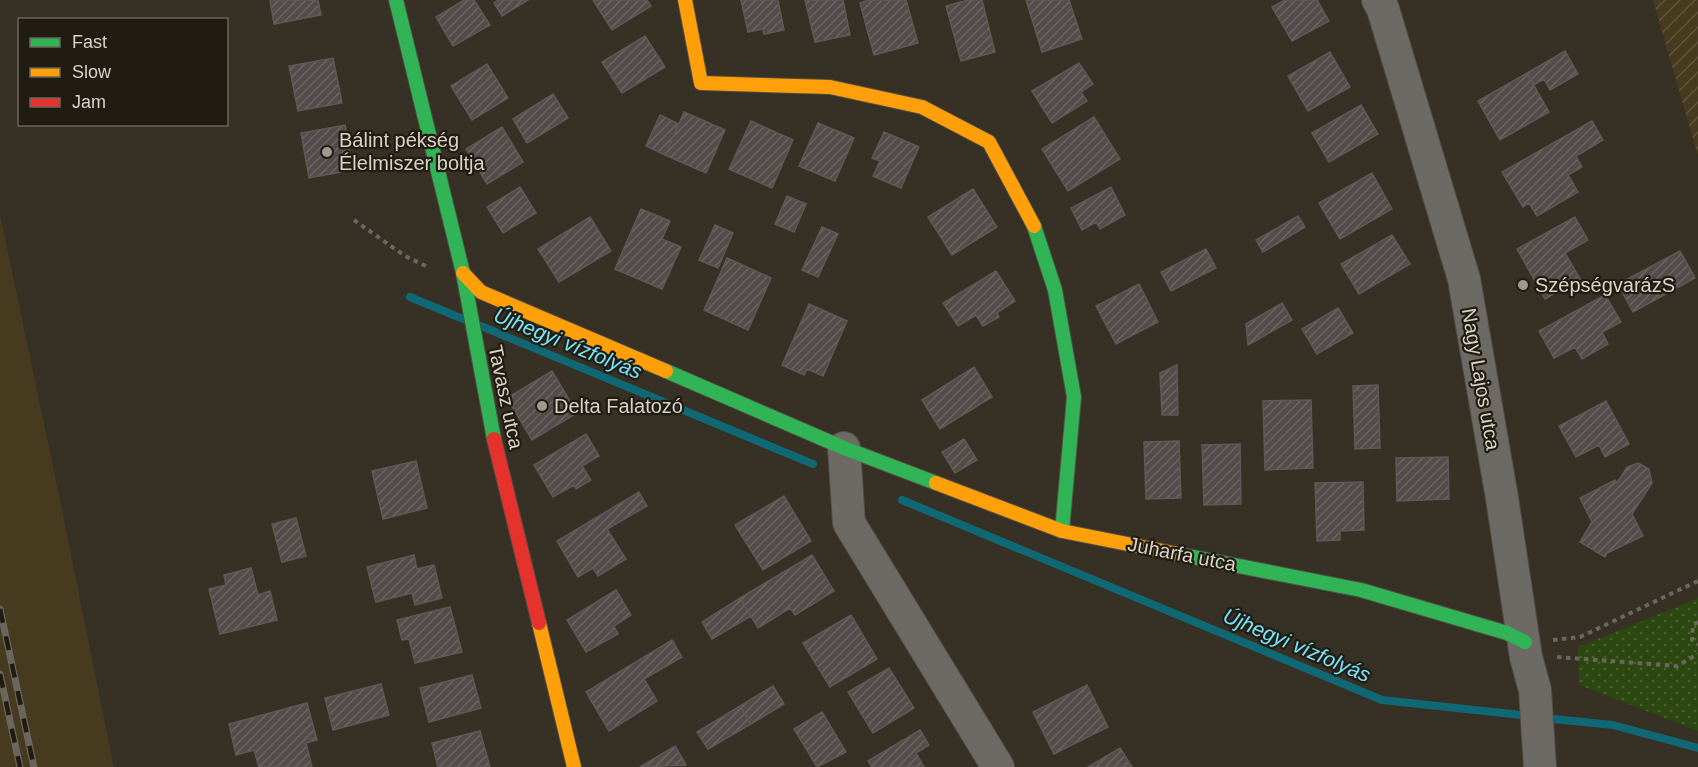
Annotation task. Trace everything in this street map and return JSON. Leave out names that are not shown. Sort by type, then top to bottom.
[{"type":"street","name":"Tavasz utca","points":[[396,0],[465,279],[476,357],[486,406],[574,767]]},
{"type":"street","points":[[685,0],[701,83],[830,87],[922,107],[989,142],[1033,222],[1055,290],[1074,397],[1062,531]]},
{"type":"street","name":"Nagy Lajos utca","points":[[1378,0],[1383,9],[1464,279],[1526,649],[1535,690],[1540,756]]},
{"type":"street","name":"Juharfa utca","points":[[465,279],[481,292],[844,448],[1062,531],[1361,590],[1507,633],[1526,649]]},
{"type":"street","points":[[844,448],[849,523],[998,767]]},
{"type":"path","points":[[354,220],[405,256],[465,279]]},
{"type":"path","points":[[1526,649],[1580,637],[1698,581]]},
{"type":"path","points":[[1698,622],[1693,625],[1692,640],[1698,645]]},
{"type":"path","points":[[1526,649],[1677,666],[1698,654]]},
{"type":"shaded area","points":[[1653,0],[1698,0],[1698,156]]},
{"type":"shaded area","points":[[0,214],[57,485],[114,767],[0,767]]},
{"type":"green space","points":[[1698,598],[1698,731],[1579,685],[1578,647]]},
{"type":"building","points":[[270,0],[318,0],[321,15],[274,24]]},
{"type":"building","points":[[464,0],[474,0],[490,25],[453,46],[436,17]]},
{"type":"building","points":[[498,0],[528,0],[502,16],[494,3]]},
{"type":"building","points":[[593,0],[647,0],[651,6],[612,30]]},
{"type":"building","points":[[741,0],[778,0],[784,30],[764,34],[763,29],[748,32]]},
{"type":"building","points":[[805,0],[843,0],[850,35],[815,42]]},
{"type":"building","points":[[869,0],[906,0],[918,43],[874,55],[860,3]]},
{"type":"building","points":[[968,0],[982,0],[995,52],[961,61],[946,6]]},
{"type":"building","points":[[1026,0],[1069,0],[1082,39],[1042,52]]},
{"type":"building","points":[[1285,0],[1317,0],[1329,21],[1292,41],[1272,7]]},
{"type":"building","points":[[645,36],[665,67],[622,93],[602,62]]},
{"type":"building","points":[[1565,51],[1578,74],[1550,90],[1544,79],[1534,85],[1527,73]]},
{"type":"building","points":[[1330,52],[1350,87],[1308,111],[1288,76]]},
{"type":"building","points":[[333,58],[342,103],[298,111],[289,66]]},
{"type":"building","points":[[1079,63],[1093,84],[1081,92],[1087,101],[1052,123],[1032,91]]},
{"type":"building","points":[[487,64],[508,98],[472,120],[451,86]]},
{"type":"building","points":[[1527,73],[1549,112],[1500,140],[1478,101]]},
{"type":"building","points":[[553,94],[568,118],[527,143],[513,119]]},
{"type":"building","points":[[1361,105],[1378,134],[1329,162],[1312,133]]},
{"type":"building","points":[[684,112],[725,130],[706,173],[665,155]]},
{"type":"building","points":[[660,115],[679,124],[665,155],[646,146]]},
{"type":"building","points":[[1094,117],[1120,159],[1068,191],[1042,149]]},
{"type":"building","points":[[751,121],[793,140],[772,188],[729,169]]},
{"type":"building","points":[[1592,121],[1603,140],[1576,156],[1582,167],[1568,175],[1578,192],[1537,216],[1529,203],[1523,207],[1502,172]]},
{"type":"building","points":[[818,123],[854,138],[835,181],[799,166]]},
{"type":"building","name":"Bálint pékség Élelmiszer boltja","points":[[345,125],[353,170],[309,178],[301,133]]},
{"type":"building","points":[[502,127],[523,162],[487,184],[466,149]]},
{"type":"building","points":[[884,132],[919,147],[901,188],[873,176],[880,161],[872,158]]},
{"type":"building","points":[[1372,173],[1392,209],[1340,239],[1319,203]]},
{"type":"building","points":[[520,187],[536,213],[503,233],[487,207]]},
{"type":"building","points":[[1111,187],[1125,215],[1100,229],[1096,222],[1082,230],[1071,208]]},
{"type":"building","points":[[973,189],[997,227],[952,255],[928,217]]},
{"type":"building","points":[[787,196],[806,204],[794,232],[775,224]]},
{"type":"building","points":[[641,209],[670,221],[662,239],[681,247],[662,289],[615,269]]},
{"type":"building","points":[[1298,216],[1305,227],[1263,252],[1256,240]]},
{"type":"building","points":[[590,217],[611,251],[559,282],[538,249]]},
{"type":"building","points":[[1575,217],[1588,240],[1565,253],[1580,279],[1545,299],[1517,249]]},
{"type":"building","points":[[715,225],[733,233],[718,268],[699,260]]},
{"type":"building","points":[[822,227],[838,234],[818,277],[802,270]]},
{"type":"building","points":[[1392,235],[1410,264],[1359,294],[1341,264]]},
{"type":"building","points":[[1206,249],[1216,268],[1171,291],[1161,272]]},
{"type":"building","points":[[1680,251],[1695,278],[1633,312],[1618,284]]},
{"type":"building","points":[[727,258],[771,278],[748,330],[704,310]]},
{"type":"building","points":[[996,271],[1015,301],[997,313],[999,317],[983,326],[976,315],[958,326],[943,303]]},
{"type":"building","points":[[1139,284],[1158,322],[1116,344],[1096,306]]},
{"type":"building","points":[[1605,295],[1621,322],[1602,332],[1608,344],[1582,359],[1575,347],[1554,358],[1539,331]]},
{"type":"building","points":[[1282,303],[1292,320],[1248,345],[1246,324]]},
{"type":"building","points":[[809,304],[847,321],[823,376],[807,369],[804,375],[782,365]]},
{"type":"building","points":[[1338,308],[1353,333],[1317,354],[1302,329]]},
{"type":"building","points":[[1177,365],[1178,415],[1162,415],[1160,373]]},
{"type":"building","points":[[974,367],[992,397],[940,429],[922,400]]},
{"type":"building","name":"Delta Falatozó","points":[[552,371],[577,413],[532,440],[507,398]]},
{"type":"building","points":[[1378,385],[1380,448],[1355,449],[1353,386]]},
{"type":"building","points":[[1311,400],[1313,468],[1265,470],[1263,401]]},
{"type":"building","points":[[1606,401],[1629,444],[1605,457],[1599,445],[1576,457],[1559,426]]},
{"type":"building","points":[[586,434],[599,456],[582,466],[591,480],[576,489],[574,485],[553,497],[534,465]]},
{"type":"building","points":[[964,439],[977,460],[955,473],[942,452]]},
{"type":"building","points":[[1179,441],[1181,498],[1146,499],[1144,442]]},
{"type":"building","points":[[1240,444],[1241,504],[1204,505],[1202,445]]},
{"type":"building","points":[[1448,457],[1449,499],[1397,501],[1396,458]]},
{"type":"building","points":[[416,461],[427,508],[383,519],[372,471]]},
{"type":"building","points":[[1638,463],[1649,469],[1652,483],[1632,514],[1643,536],[1607,553],[1605,557],[1580,542],[1592,522],[1580,498],[1615,480],[1617,483],[1627,467]]},
{"type":"building","points":[[1363,482],[1364,530],[1340,531],[1340,540],[1317,541],[1315,483]]},
{"type":"building","points":[[639,492],[647,506],[607,529],[626,559],[598,576],[593,568],[578,577],[557,541]]},
{"type":"building","points":[[784,496],[811,541],[763,570],[735,525]]},
{"type":"building","points":[[296,518],[306,556],[282,562],[272,524]]},
{"type":"building","points":[[414,555],[417,569],[434,565],[442,598],[415,605],[412,593],[376,602],[367,567]]},
{"type":"building","points":[[812,555],[834,591],[795,615],[790,608],[758,628],[740,598]]},
{"type":"building","points":[[251,568],[258,595],[270,591],[277,620],[220,634],[209,589],[226,585],[224,575]]},
{"type":"building","points":[[616,590],[631,615],[614,626],[618,634],[586,652],[567,620]]},
{"type":"building","points":[[740,598],[751,616],[712,639],[702,622]]},
{"type":"building","points":[[450,607],[462,652],[415,663],[409,639],[402,640],[397,620]]},
{"type":"building","points":[[851,615],[877,659],[830,687],[803,643]]},
{"type":"building","points":[[672,640],[682,657],[644,679],[657,701],[609,731],[586,692]]},
{"type":"building","points":[[889,668],[914,708],[873,733],[848,692]]},
{"type":"building","points":[[472,675],[481,708],[429,722],[420,688]]},
{"type":"building","points":[[381,684],[389,715],[333,730],[325,698]]},
{"type":"building","points":[[1087,685],[1108,727],[1054,754],[1033,712]]},
{"type":"building","points":[[773,686],[784,704],[751,724],[740,706]]},
{"type":"building","points":[[307,703],[317,740],[306,743],[312,767],[259,767],[254,750],[236,755],[229,724]]},
{"type":"building","points":[[740,706],[751,724],[708,749],[697,732]]},
{"type":"building","points":[[822,712],[846,752],[817,767],[794,729]]},
{"type":"building","points":[[920,730],[929,745],[916,753],[924,767],[872,767],[868,761]]},
{"type":"building","points":[[480,731],[490,767],[438,767],[432,743]]},
{"type":"building","points":[[675,746],[686,765],[640,767]]},
{"type":"building","points":[[1120,748],[1132,767],[1088,767]]},
{"type":"waterway","name":"Újhegyi vízfolyás","points":[[410,297],[463,319]]},
{"type":"waterway","name":"Újhegyi vízfolyás","points":[[481,326],[813,464]]},
{"type":"waterway","name":"Újhegyi vízfolyás","points":[[902,500],[1382,700],[1530,716]]},
{"type":"waterway","name":"Újhegyi vízfolyás","points":[[1543,718],[1613,725],[1698,748]]},
{"type":"railway","points":[[0,609],[34,767]]},
{"type":"railway","points":[[0,674],[20,767]]},
{"type":"traffic: fast","points":[[396,0],[463,273],[494,439]]},
{"type":"traffic: fast","points":[[1034,226],[1055,290],[1074,397],[1062,531]]},
{"type":"traffic: fast","points":[[666,371],[844,448],[936,483]]},
{"type":"traffic: fast","points":[[1183,555],[1361,590],[1507,633],[1525,642]]},
{"type":"traffic: slow","points":[[685,0],[701,83],[830,87],[922,107],[989,142],[1034,226]]},
{"type":"traffic: slow","points":[[463,273],[481,292],[666,371]]},
{"type":"traffic: slow","points":[[936,483],[1062,531],[1183,555]]},
{"type":"traffic: slow","points":[[539,623],[574,767]]},
{"type":"traffic: jam","points":[[494,439],[539,623]]},
{"type":"place","name":"Bálint pékség Élelmiszer boltja","points":[[327,152]]},
{"type":"place","name":"SzépségvarázS","points":[[1523,285]]},
{"type":"place","name":"Delta Falatozó","points":[[542,406]]}]
